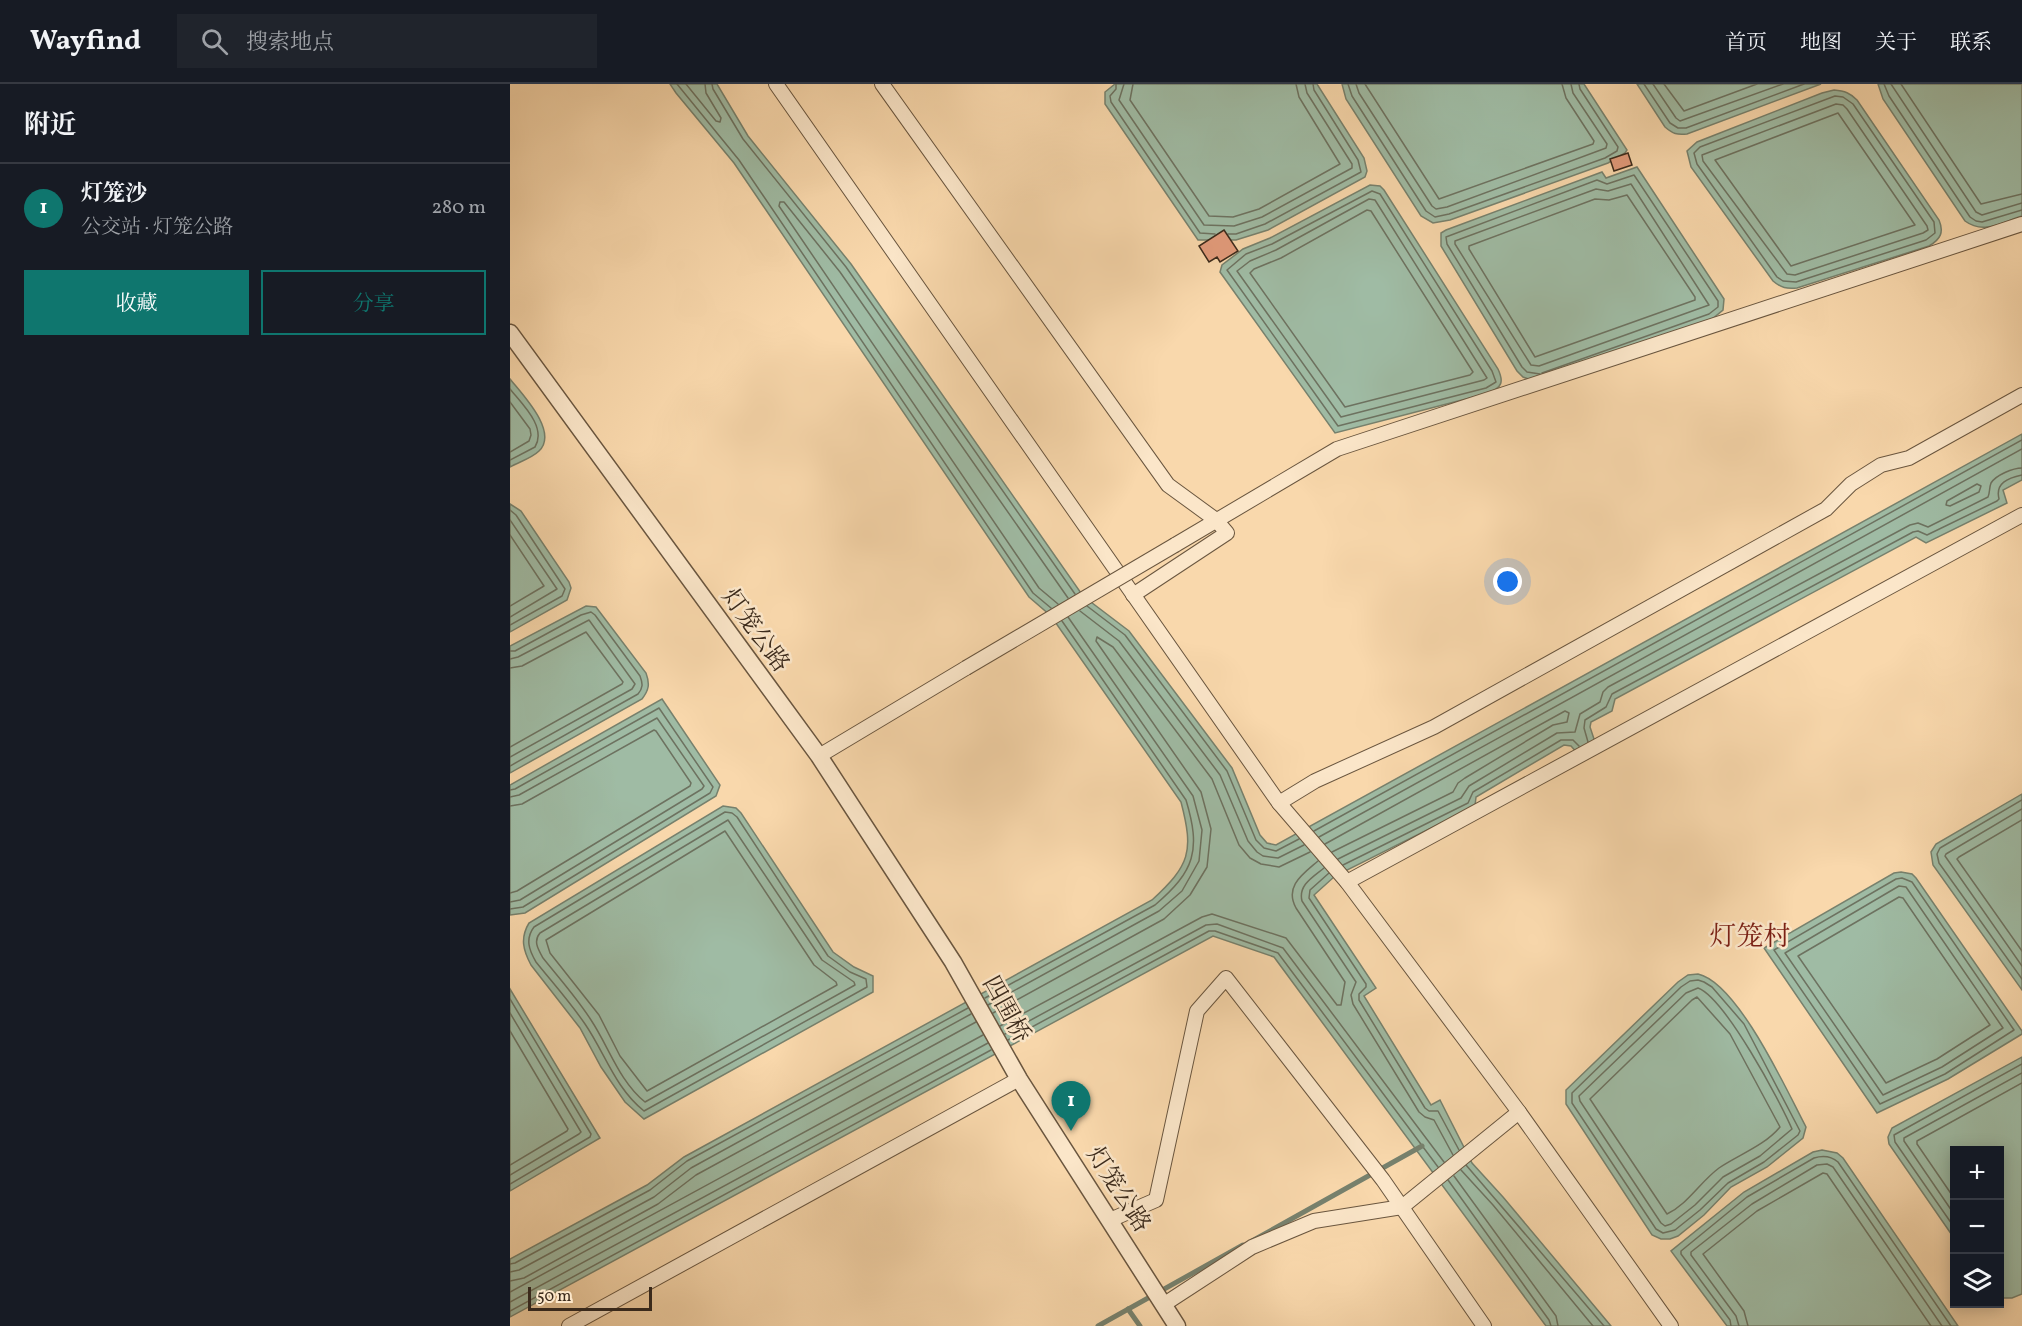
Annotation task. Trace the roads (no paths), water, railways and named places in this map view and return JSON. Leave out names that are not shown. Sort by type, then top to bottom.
[{"type":"street","points":[[776,84],[1279,803],[1347,882],[1519,1112],[1671,1326]]},
{"type":"street","points":[[882,84],[1168,485],[1216,520],[1227,533],[1133,595]]},
{"type":"street","points":[[819,756],[1337,449],[2022,224]]},
{"type":"street","name":"灯笼公路","points":[[510,333],[819,756],[953,962]]},
{"type":"street","points":[[1279,803],[1315,781],[1434,727],[1826,509],[1851,484],[1881,465],[1910,458],[2022,395]]},
{"type":"street","points":[[1347,882],[2022,515]]},
{"type":"street","name":"四围桥","points":[[953,962],[1019,1079]]},
{"type":"street","points":[[1110,1220],[1156,1200],[1197,1011],[1226,978],[1383,1179],[1484,1326]]},
{"type":"street","points":[[569,1326],[1019,1079]]},
{"type":"street","name":"灯笼公路","points":[[1019,1079],[1177,1326]]},
{"type":"street","points":[[1159,1300],[1252,1247],[1314,1221],[1402,1207],[1519,1112]]},
{"type":"water","points":[[670,84],[717,84],[748,136],[851,264],[1083,596],[1129,631],[1232,768],[1260,835],[1267,843],[1276,845],[2022,434],[2022,480],[2003,490],[2007,503],[1926,543],[1916,537],[1615,699],[1612,711],[1591,722],[1590,727],[1597,748],[1578,754],[1571,746],[1564,745],[1476,797],[1475,806],[1335,876],[1314,895],[1376,988],[1364,996],[1431,1105],[1440,1100],[1472,1163],[1611,1326],[1546,1326],[1274,957],[1213,936],[510,1317],[510,1259],[647,1185],[684,1157],[1152,900],[1165,888],[1181,867],[1188,846],[1181,802],[1051,616],[1029,597],[734,163]]},
{"type":"water","points":[[1115,84],[1317,84],[1364,158],[1367,171],[1365,177],[1268,230],[1236,240],[1198,240],[1105,104],[1105,92]]},
{"type":"water","points":[[1342,84],[1584,84],[1627,150],[1608,163],[1450,220],[1433,223],[1421,216],[1346,99]]},
{"type":"water","points":[[1637,84],[1821,84],[1687,134],[1680,134],[1673,133],[1665,127]]},
{"type":"water","points":[[1878,84],[2022,84],[2022,216],[1986,227],[1972,225],[1965,221],[1883,99]]},
{"type":"water","points":[[1834,90],[1847,93],[1857,100],[1939,220],[1941,232],[1939,238],[1929,246],[1797,288],[1784,288],[1773,281],[1691,167],[1687,151],[1697,142]]},
{"type":"water","points":[[1637,167],[1724,299],[1723,310],[1712,319],[1531,380],[1523,377],[1517,371],[1441,246],[1441,233],[1602,172],[1606,178]]},
{"type":"water","points":[[1370,185],[1380,186],[1384,190],[1498,369],[1501,384],[1489,393],[1335,433],[1220,272],[1222,265],[1243,249],[1270,238]]},
{"type":"water","points":[[510,379],[530,403],[545,434],[544,443],[539,451],[510,467]]},
{"type":"water","points":[[510,504],[521,511],[571,588],[567,600],[510,632]]},
{"type":"water","points":[[586,606],[596,607],[646,673],[648,687],[646,693],[642,699],[510,773],[510,646]]},
{"type":"water","points":[[662,699],[720,785],[716,796],[525,913],[510,915],[510,785]]},
{"type":"water","points":[[2022,794],[2022,990],[1933,865],[1931,852],[1936,844]]},
{"type":"water","points":[[723,806],[736,808],[741,813],[833,952],[854,967],[873,976],[873,992],[644,1119],[625,1102],[601,1067],[580,1028],[531,965],[524,949],[524,934],[529,923]]},
{"type":"water","points":[[1894,873],[1912,874],[1916,878],[2022,1034],[1948,1079],[1877,1113],[1764,948]]},
{"type":"water","points":[[1698,974],[1713,982],[1745,1017],[1774,1065],[1806,1127],[1803,1138],[1767,1167],[1731,1187],[1704,1215],[1678,1236],[1661,1239],[1652,1235],[1566,1104],[1566,1090],[1678,982],[1688,975]]},
{"type":"water","points":[[510,989],[600,1138],[510,1191]]},
{"type":"water","points":[[2022,1057],[2022,1294],[2004,1298],[2004,1146],[1950,1146],[1950,1232],[1889,1144],[1888,1137],[1892,1128]]},
{"type":"water","points":[[1822,1150],[1837,1153],[1843,1158],[1958,1326],[1727,1326],[1671,1251],[1744,1192],[1813,1152]]},
{"type":"waterway","points":[[1252,1241],[1422,1146]]},
{"type":"waterway","points":[[1098,1326],[1243,1245]]},
{"type":"waterway","points":[[1128,1309],[1140,1326]]},
{"type":"place","name":"灯笼沙","points":[[1071,1131]]},
{"type":"district","name":"灯笼村","points":[[1750,936]]}]
